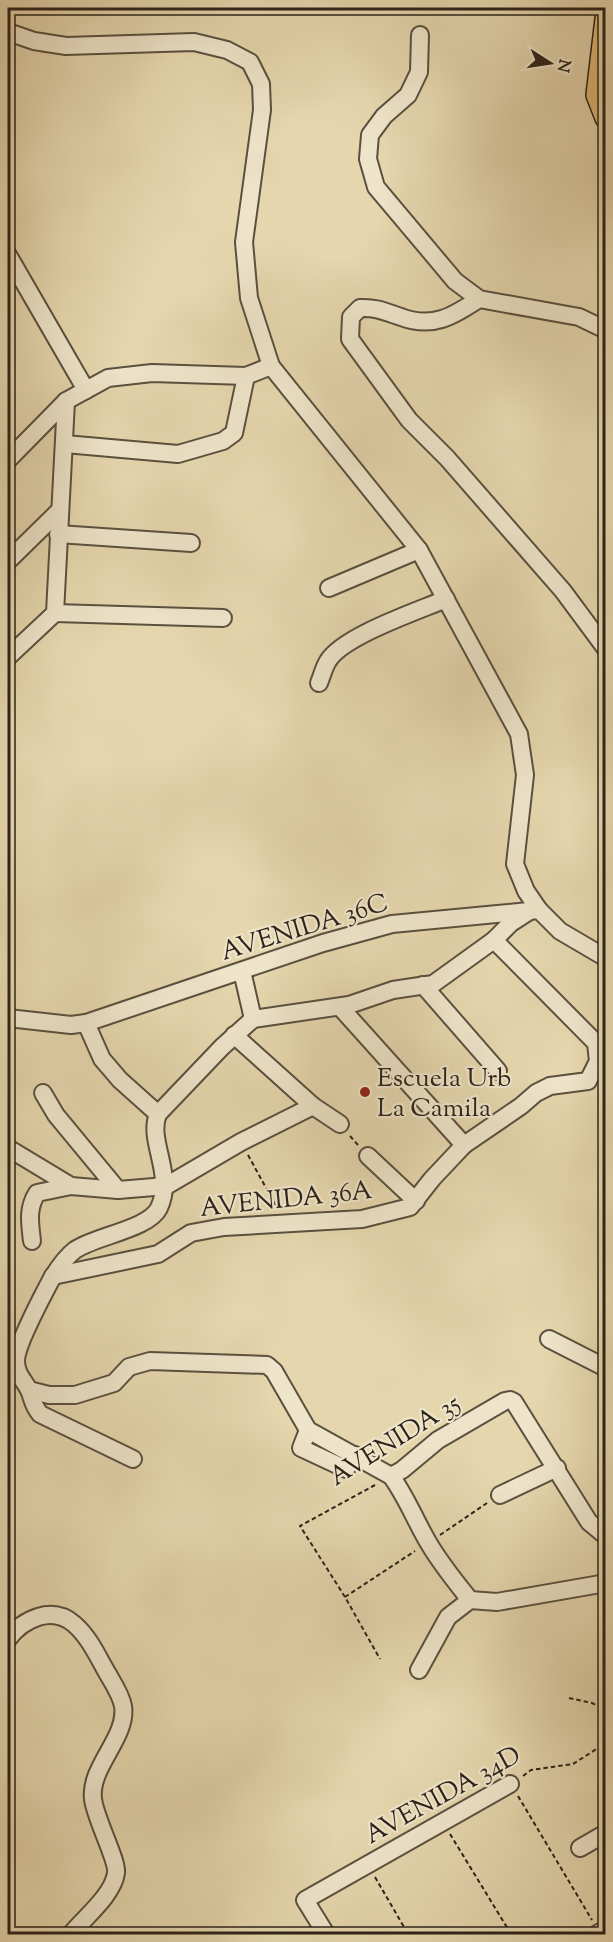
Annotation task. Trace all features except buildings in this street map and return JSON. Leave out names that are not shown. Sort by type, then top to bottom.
[{"type":"main road","points":[[606,19],[597,95],[606,118]]},
{"type":"street","points":[[8,32],[34,41],[66,46],[195,42],[227,50],[250,62],[261,84],[262,110],[244,242],[249,298],[272,366],[419,550],[519,734],[525,775],[515,864],[533,911],[560,931],[606,958]]},
{"type":"street","points":[[420,34],[419,72],[408,95],[384,116],[370,135],[368,159],[376,188],[455,281],[479,298],[579,317],[606,330]]},
{"type":"street","points":[[8,255],[86,390]]},
{"type":"street","points":[[479,298],[451,317],[431,322],[404,318],[377,308],[360,308],[351,317],[350,339],[409,420],[447,458],[555,582],[606,649]]},
{"type":"street","points":[[8,460],[66,401],[108,378],[152,373],[246,376],[272,366]]},
{"type":"street","points":[[65,444],[178,454],[222,441],[234,433],[246,376]]},
{"type":"street","points":[[8,657],[55,613],[66,401]]},
{"type":"street","points":[[8,561],[59,511]]},
{"type":"street","points":[[58,534],[191,543]]},
{"type":"street","points":[[329,588],[419,550]]},
{"type":"street","points":[[319,683],[328,661],[340,648],[356,638],[446,599]]},
{"type":"street","points":[[55,613],[223,618]]},
{"type":"street","points":[[133,1459],[40,1414],[32,1404],[29,1390],[12,1360],[53,1276],[75,1250],[150,1219],[159,1209],[166,1186],[155,1125],[158,1114],[234,1035],[253,1019],[340,1007],[393,990],[433,984],[494,940],[511,923],[533,911]]},
{"type":"street","name":"AVENIDA 36C","points":[[8,1018],[71,1025],[86,1023],[242,970],[392,924],[533,911]]},
{"type":"street","points":[[368,1156],[416,1201],[432,1179],[464,1145],[512,1113],[536,1093],[550,1086],[588,1081],[598,1061],[596,1043],[494,940]]},
{"type":"street","points":[[242,970],[253,1019]]},
{"type":"street","points":[[423,985],[498,1071]]},
{"type":"street","points":[[340,1007],[464,1145]]},
{"type":"street","points":[[86,1023],[102,1059],[120,1080],[158,1114]]},
{"type":"street","points":[[234,1035],[313,1107],[340,1124]]},
{"type":"street","points":[[43,1093],[56,1115],[118,1190]]},
{"type":"street","points":[[32,1241],[29,1212],[37,1193],[71,1186],[118,1190],[166,1186],[241,1142],[313,1107]]},
{"type":"street","points":[[8,1148],[71,1186]]},
{"type":"street","name":"AVENIDA 36A","points":[[53,1276],[158,1254],[191,1233],[224,1227],[362,1219],[410,1207],[416,1201]]},
{"type":"street","points":[[549,1340],[606,1368]]},
{"type":"street","points":[[29,1390],[49,1395],[75,1395],[114,1383],[129,1367],[150,1361],[267,1365],[274,1371],[308,1430],[391,1476],[449,1575],[470,1600]]},
{"type":"street","name":"AVENIDA 35","points":[[391,1476],[402,1470],[447,1434],[510,1400],[514,1402],[557,1468]]},
{"type":"street","points":[[500,1495],[557,1468],[589,1522],[606,1536]]},
{"type":"street","points":[[419,1670],[448,1617],[470,1600],[497,1602],[606,1583]]},
{"type":"street","points":[[10,1629],[39,1615],[58,1616],[73,1623],[89,1642],[123,1705],[123,1722],[98,1772],[92,1798],[101,1829],[117,1866],[116,1875],[111,1888],[71,1935]]},
{"type":"street","name":"AVENIDA 34D","points":[[326,1935],[305,1900],[510,1784]]},
{"type":"street","points":[[580,1848],[606,1833]]},
{"type":"path","points":[[340,1124],[368,1156]]},
{"type":"path","points":[[241,1142],[286,1224]]},
{"type":"path","name":"AVENIDA 35","points":[[380,1659],[345,1597],[300,1526],[391,1476]]},
{"type":"path","points":[[569,1698],[592,1703],[606,1710]]},
{"type":"path","name":"AVENIDA 34D","points":[[510,1784],[531,1770],[573,1764],[606,1743]]},
{"type":"path","points":[[510,1784],[601,1932]]},
{"type":"path","points":[[442,1822],[511,1935]]},
{"type":"path","points":[[368,1864],[408,1935]]},
{"type":"place","name":"Escuela Urb La Camila","points":[[365,1092]]}]
